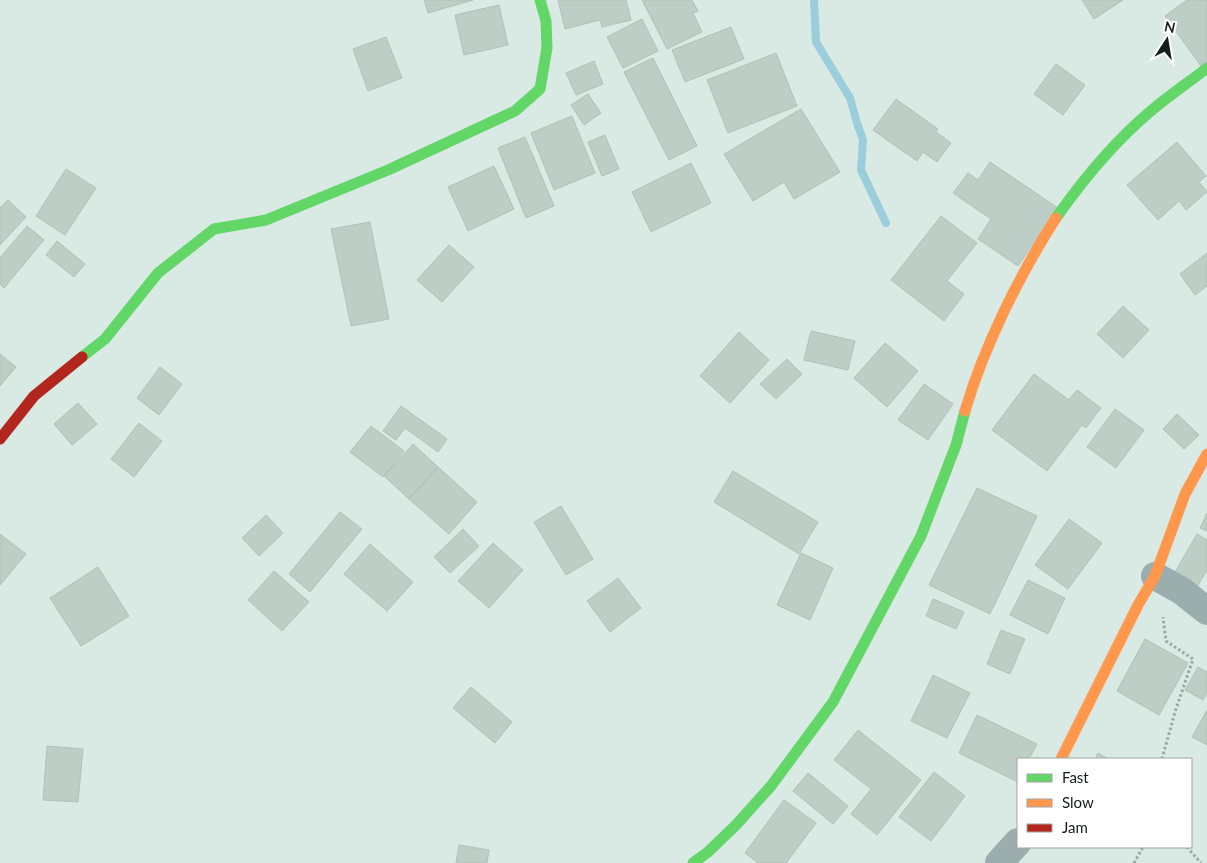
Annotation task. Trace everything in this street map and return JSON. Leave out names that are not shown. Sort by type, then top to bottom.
[{"type":"street","points":[[2,432],[34,396],[105,339],[158,273],[214,229],[266,220],[329,196],[515,110],[540,89],[547,48],[546,21],[540,0]]},
{"type":"street","points":[[693,863],[708,852],[736,825],[771,786],[832,702],[921,536],[956,444],[968,402],[987,352],[1014,290],[1055,219],[1080,184],[1110,150],[1152,110],[1207,68]]},
{"type":"street","points":[[1062,758],[1138,605],[1155,576],[1185,494],[1207,454]]},
{"type":"street","points":[[1155,576],[1182,591],[1207,611]]},
{"type":"street","points":[[999,863],[1017,843]]},
{"type":"path","points":[[1162,758],[1193,659],[1166,641],[1162,610],[1182,591]]},
{"type":"path","points":[[1134,863],[1142,848]]},
{"type":"path","points":[[1188,848],[1201,863]]},
{"type":"building","points":[[424,0],[473,0],[428,13]]},
{"type":"building","points":[[558,0],[626,0],[631,20],[602,27],[600,20],[565,29]]},
{"type":"building","points":[[642,0],[692,0],[698,11],[693,13],[702,32],[667,49]]},
{"type":"building","points":[[1082,0],[1123,0],[1094,19]]},
{"type":"building","points":[[1187,0],[1207,0],[1207,62],[1201,66],[1165,16]]},
{"type":"building","points":[[499,5],[508,45],[464,55],[455,15]]},
{"type":"building","points":[[642,19],[658,51],[623,68],[607,37]]},
{"type":"building","points":[[731,27],[744,59],[685,82],[672,50]]},
{"type":"building","points":[[386,37],[402,78],[368,91],[353,49]]},
{"type":"building","points":[[776,53],[797,106],[728,133],[707,80]]},
{"type":"building","points":[[653,58],[697,146],[669,160],[624,72]]},
{"type":"building","points":[[594,61],[603,84],[576,95],[566,73]]},
{"type":"building","points":[[1056,64],[1085,85],[1063,115],[1034,94]]},
{"type":"building","points":[[588,94],[601,113],[584,125],[571,105]]},
{"type":"building","points":[[896,99],[938,129],[936,132],[951,143],[937,162],[923,152],[917,161],[873,130]]},
{"type":"building","points":[[801,109],[840,172],[794,199],[784,182],[753,201],[724,154]]},
{"type":"building","points":[[572,116],[595,173],[554,190],[531,133]]},
{"type":"building","points":[[605,135],[619,169],[602,176],[588,142]]},
{"type":"building","points":[[525,137],[554,206],[526,218],[498,148]]},
{"type":"building","points":[[1177,142],[1206,176],[1199,182],[1207,192],[1186,210],[1179,201],[1158,220],[1127,185]]},
{"type":"building","points":[[990,162],[1058,208],[1018,266],[978,239],[991,219],[953,193],[968,173],[978,180]]},
{"type":"building","points":[[691,163],[711,203],[651,232],[632,192]]},
{"type":"building","points":[[494,166],[514,209],[468,231],[448,187]]},
{"type":"building","points":[[66,169],[96,188],[65,235],[36,216]]},
{"type":"building","points":[[8,200],[26,217],[0,245],[0,208]]},
{"type":"building","points":[[941,216],[977,243],[947,281],[964,294],[944,321],[891,280]]},
{"type":"building","points":[[370,222],[389,319],[351,326],[331,229]]},
{"type":"building","points":[[27,226],[44,240],[4,288],[0,284],[0,258]]},
{"type":"building","points":[[57,241],[85,264],[74,277],[46,255]]},
{"type":"building","points":[[449,245],[474,267],[442,302],[417,280]]},
{"type":"building","points":[[1207,253],[1207,286],[1195,295],[1180,274]]},
{"type":"building","points":[[1123,306],[1149,330],[1123,358],[1097,334]]},
{"type":"building","points":[[811,331],[855,341],[848,370],[804,360]]},
{"type":"building","points":[[739,332],[769,360],[730,403],[700,376]]},
{"type":"building","points":[[885,343],[918,371],[887,407],[854,378]]},
{"type":"building","points":[[0,354],[16,367],[0,386]]},
{"type":"building","points":[[787,359],[802,374],[776,399],[760,384]]},
{"type":"building","points":[[160,367],[182,384],[159,415],[137,398]]},
{"type":"building","points":[[1034,374],[1069,400],[1077,390],[1101,408],[1086,428],[1082,425],[1047,471],[992,430]]},
{"type":"building","points":[[924,384],[953,404],[928,440],[898,420]]},
{"type":"building","points":[[78,403],[97,424],[72,445],[54,424]]},
{"type":"building","points":[[401,406],[447,439],[438,452],[405,428],[396,440],[383,431]]},
{"type":"building","points":[[1115,409],[1144,430],[1116,468],[1087,447]]},
{"type":"building","points":[[1177,414],[1199,435],[1184,449],[1163,429]]},
{"type":"building","points":[[139,423],[162,441],[134,477],[111,459]]},
{"type":"building","points":[[371,426],[404,451],[383,477],[350,452]]},
{"type":"building","points":[[413,444],[438,467],[409,499],[384,476]]},
{"type":"building","points":[[438,467],[477,502],[449,534],[409,499]]},
{"type":"building","points":[[733,471],[818,522],[799,554],[714,502]]},
{"type":"building","points":[[977,488],[1037,516],[990,614],[929,585]]},
{"type":"building","points":[[561,506],[593,559],[566,575],[534,522]]},
{"type":"building","points":[[340,512],[362,529],[310,592],[289,574]]},
{"type":"building","points":[[1207,513],[1207,531],[1200,528]]},
{"type":"building","points":[[266,515],[283,533],[259,556],[242,538]]},
{"type":"building","points":[[1069,519],[1102,543],[1068,589],[1035,565]]},
{"type":"building","points":[[463,529],[479,546],[450,573],[434,557]]},
{"type":"building","points":[[0,534],[26,554],[0,585]]},
{"type":"building","points":[[1197,534],[1207,540],[1207,570],[1197,587],[1174,574]]},
{"type":"building","points":[[493,543],[523,570],[489,608],[458,581]]},
{"type":"building","points":[[370,544],[413,582],[387,611],[344,574]]},
{"type":"building","points":[[801,553],[833,568],[810,620],[777,605]]},
{"type":"building","points":[[98,567],[129,616],[81,646],[50,598]]},
{"type":"building","points":[[274,571],[309,602],[282,631],[248,600]]},
{"type":"building","points":[[618,578],[641,608],[610,632],[587,601]]},
{"type":"building","points":[[1028,580],[1065,598],[1048,634],[1010,615]]},
{"type":"building","points":[[933,599],[964,612],[956,629],[926,616]]},
{"type":"building","points":[[1001,630],[1025,639],[1010,674],[987,664]]},
{"type":"building","points":[[1145,639],[1188,663],[1159,715],[1117,691]]},
{"type":"building","points":[[1198,667],[1207,672],[1207,693],[1203,700],[1185,690]]},
{"type":"building","points":[[933,675],[970,693],[947,738],[911,721]]},
{"type":"building","points":[[471,687],[512,722],[495,743],[453,708]]},
{"type":"building","points":[[1207,710],[1207,745],[1192,737]]},
{"type":"building","points":[[977,715],[1037,744],[1030,758],[1017,758],[1017,782],[959,753]]},
{"type":"building","points":[[858,730],[921,780],[877,835],[851,814],[871,789],[834,760]]},
{"type":"building","points":[[47,746],[83,749],[78,802],[43,800]]},
{"type":"building","points":[[1098,753],[1106,758],[1096,758]]},
{"type":"building","points":[[934,772],[965,796],[931,841],[899,817]]},
{"type":"building","points":[[808,773],[848,806],[833,824],[793,791]]},
{"type":"building","points":[[784,800],[816,823],[786,863],[758,863],[745,853]]},
{"type":"building","points":[[459,845],[489,850],[487,863],[456,863]]},
{"type":"waterway","points":[[814,0],[816,42],[850,98],[863,140],[861,170],[886,223]]},
{"type":"traffic: fast","points":[[82,357],[105,339],[158,273],[214,229],[266,220],[388,170],[515,111],[540,89],[547,48],[546,21],[540,0]]},
{"type":"traffic: fast","points":[[1056,218],[1089,174],[1125,134],[1159,104],[1207,68]]},
{"type":"traffic: fast","points":[[693,863],[708,852],[736,825],[771,786],[833,702],[921,536],[956,445],[965,411]]},
{"type":"traffic: slow","points":[[965,411],[982,361],[1004,311],[1029,263],[1056,218]]},
{"type":"traffic: slow","points":[[1062,758],[1138,605],[1155,576],[1185,494],[1207,454]]},
{"type":"traffic: jam","points":[[0,439],[34,396],[82,357]]}]
